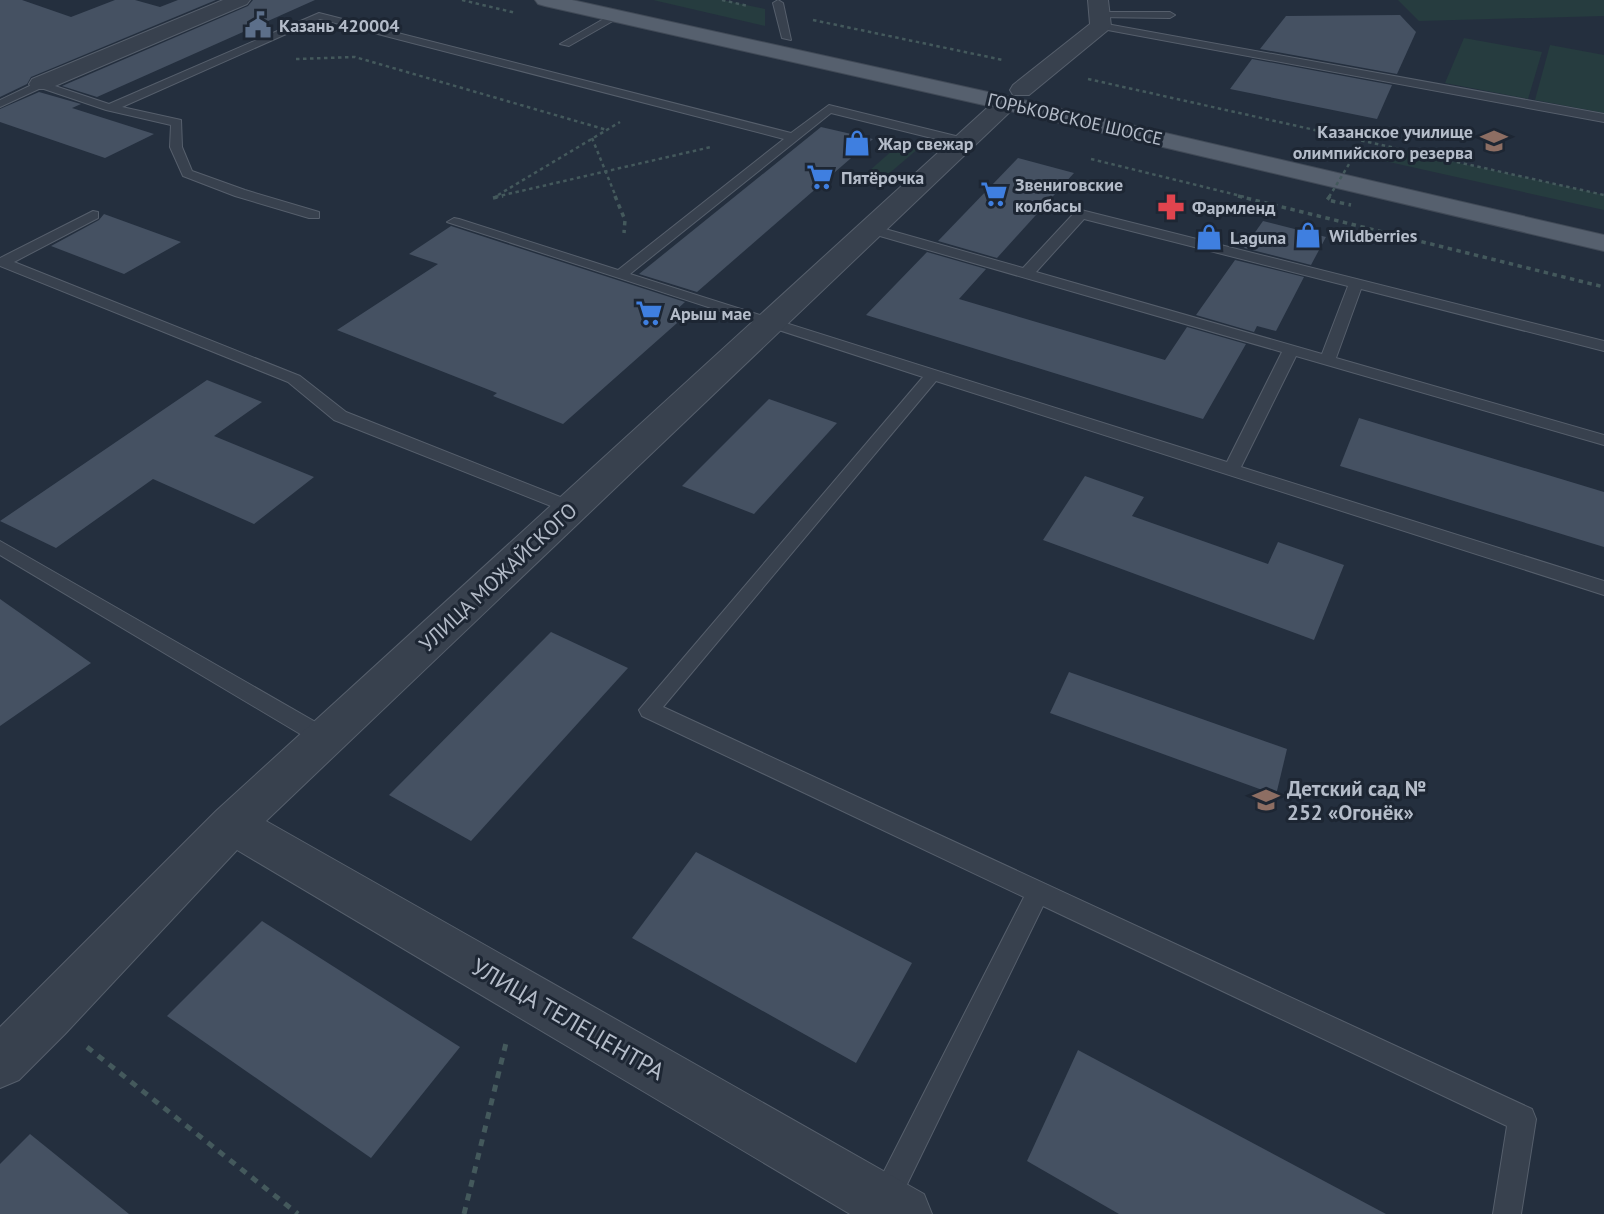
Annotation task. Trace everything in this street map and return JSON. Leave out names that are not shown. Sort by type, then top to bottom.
[{"type":"main road","name":"ГОРЬКОВСКОЕ ШОССЕ","points":[[545,0],[620,8],[786,38],[1604,243]]},
{"type":"main road","name":"ГОРЬКОВСКОЕ ШОССЕ","points":[[620,8],[1014,96],[1604,220]]},
{"type":"street","points":[[40,84],[240,0]]},
{"type":"street","name":"УЛИЦА МОЖАЙСКОГО","points":[[0,1062],[47,1017],[232,824],[1100,13]]},
{"type":"street","name":"УЛИЦА ТЕЛЕЦЕНТРА","points":[[232,824],[894,1208]]},
{"type":"lane","points":[[778,3],[786,38]]},
{"type":"lane","points":[[565,44],[620,8]]},
{"type":"lane","points":[[1100,13],[1170,15]]},
{"type":"lane","points":[[1100,13],[1604,118]]},
{"type":"lane","points":[[110,108],[319,16],[527,65],[653,102],[794,138]]},
{"type":"lane","points":[[0,104],[40,84],[110,108],[177,123],[176,147],[187,173],[240,193],[314,215]]},
{"type":"lane","points":[[620,275],[830,110],[964,142]]},
{"type":"lane","points":[[1027,273],[1081,214],[1604,346]]},
{"type":"lane","points":[[93,215],[3,262],[294,379],[340,416],[572,508]]},
{"type":"lane","points":[[454,222],[1604,588]]},
{"type":"lane","points":[[871,229],[1604,440]]},
{"type":"lane","points":[[1327,360],[1356,284]]},
{"type":"lane","points":[[1231,470],[1292,350]]},
{"type":"lane","points":[[933,375],[649,710],[1522,1119],[1507,1214]]},
{"type":"lane","points":[[0,547],[325,738]]},
{"type":"lane","points":[[894,1208],[1038,892]]},
{"type":"path","points":[[722,0],[754,7]]},
{"type":"path","points":[[802,18],[1006,61]]},
{"type":"path","points":[[291,59],[355,57],[607,130]]},
{"type":"path","points":[[1077,77],[1604,195]]},
{"type":"path","points":[[454,222],[653,102]]},
{"type":"path","points":[[494,198],[772,132]]},
{"type":"path","points":[[592,138],[625,220],[620,275]]},
{"type":"path","points":[[1351,205],[1326,200],[1357,151],[1382,156],[1386,148]]},
{"type":"path","points":[[464,1214],[519,990]]},
{"type":"path","points":[[47,1017],[299,1214]]},
{"type":"green space","points":[[653,0],[722,0],[765,9],[765,26]]},
{"type":"green space","points":[[1398,0],[1604,0],[1604,16],[1419,21]]},
{"type":"green space","points":[[1464,38],[1542,52],[1528,99],[1445,83]]},
{"type":"green space","points":[[1550,45],[1604,55],[1604,113],[1535,100]]},
{"type":"green space","points":[[902,142],[919,148],[886,176],[860,179]]},
{"type":"green space","points":[[1386,147],[1604,195],[1604,210],[1380,160]]},
{"type":"building","points":[[0,0],[22,0],[71,17],[115,0],[135,0],[160,7],[178,0],[216,0],[31,77],[27,84],[0,97]]},
{"type":"building","points":[[253,0],[315,0],[97,97],[62,86],[248,6]]},
{"type":"building","points":[[1400,15],[1416,32],[1397,74],[1260,49],[1286,16]]},
{"type":"building","points":[[1252,59],[1392,85],[1377,119],[1230,89]]},
{"type":"building","points":[[39,92],[81,104],[72,108],[154,134],[105,158],[0,122],[0,109]]},
{"type":"building","points":[[821,127],[873,139],[697,292],[639,274]]},
{"type":"building","points":[[1018,158],[1074,173],[997,258],[938,241]]},
{"type":"building","points":[[104,214],[181,242],[124,274],[51,246],[99,220]]},
{"type":"building","points":[[1263,221],[1326,237],[1311,265],[1244,248]]},
{"type":"building","points":[[451,226],[685,302],[674,312],[685,316],[563,424],[493,396],[497,393],[337,330],[438,264],[409,254]]},
{"type":"building","points":[[927,252],[986,269],[959,299],[1165,360],[1187,327],[1246,344],[1203,419],[866,315]]},
{"type":"building","points":[[1235,260],[1304,277],[1276,331],[1257,326],[1254,332],[1196,315]]},
{"type":"building","points":[[207,380],[262,402],[214,436],[314,477],[254,524],[153,479],[56,548],[0,521]]},
{"type":"building","points":[[769,399],[837,423],[754,514],[682,486]]},
{"type":"building","points":[[1359,418],[1604,492],[1604,547],[1340,466]]},
{"type":"building","points":[[1085,476],[1144,497],[1132,516],[1268,564],[1278,542],[1344,565],[1314,640],[1043,540]]},
{"type":"building","points":[[0,599],[91,663],[0,726]]},
{"type":"building","points":[[551,632],[628,668],[471,841],[389,795]]},
{"type":"building","points":[[1069,672],[1287,749],[1276,795],[1050,713]]},
{"type":"building","points":[[696,852],[912,963],[856,1063],[632,938]]},
{"type":"building","points":[[262,921],[460,1047],[371,1158],[167,1016]]},
{"type":"building","points":[[1078,1050],[1386,1214],[1119,1214],[1027,1161]]},
{"type":"building","points":[[30,1134],[129,1214],[0,1214],[0,1164]]},
{"type":"place","name":"Казань 420004","points":[[258,25]]},
{"type":"place","name":"Казанское училище олимпийского резерва","points":[[1494,141]]},
{"type":"place","name":"Жар свежар","points":[[857,143]]},
{"type":"place","name":"Пятёрочка","points":[[820,177]]},
{"type":"place","name":"Звениговские колбасы","points":[[994,194]]},
{"type":"place","name":"Фармленд","points":[[1171,207]]},
{"type":"place","name":"Wildberries","points":[[1308,235]]},
{"type":"place","name":"Laguna","points":[[1209,237]]},
{"type":"place","name":"Арыш мае","points":[[649,313]]},
{"type":"place","name":"Детский сад № 252 «Огонёк»","points":[[1266,800]]}]
